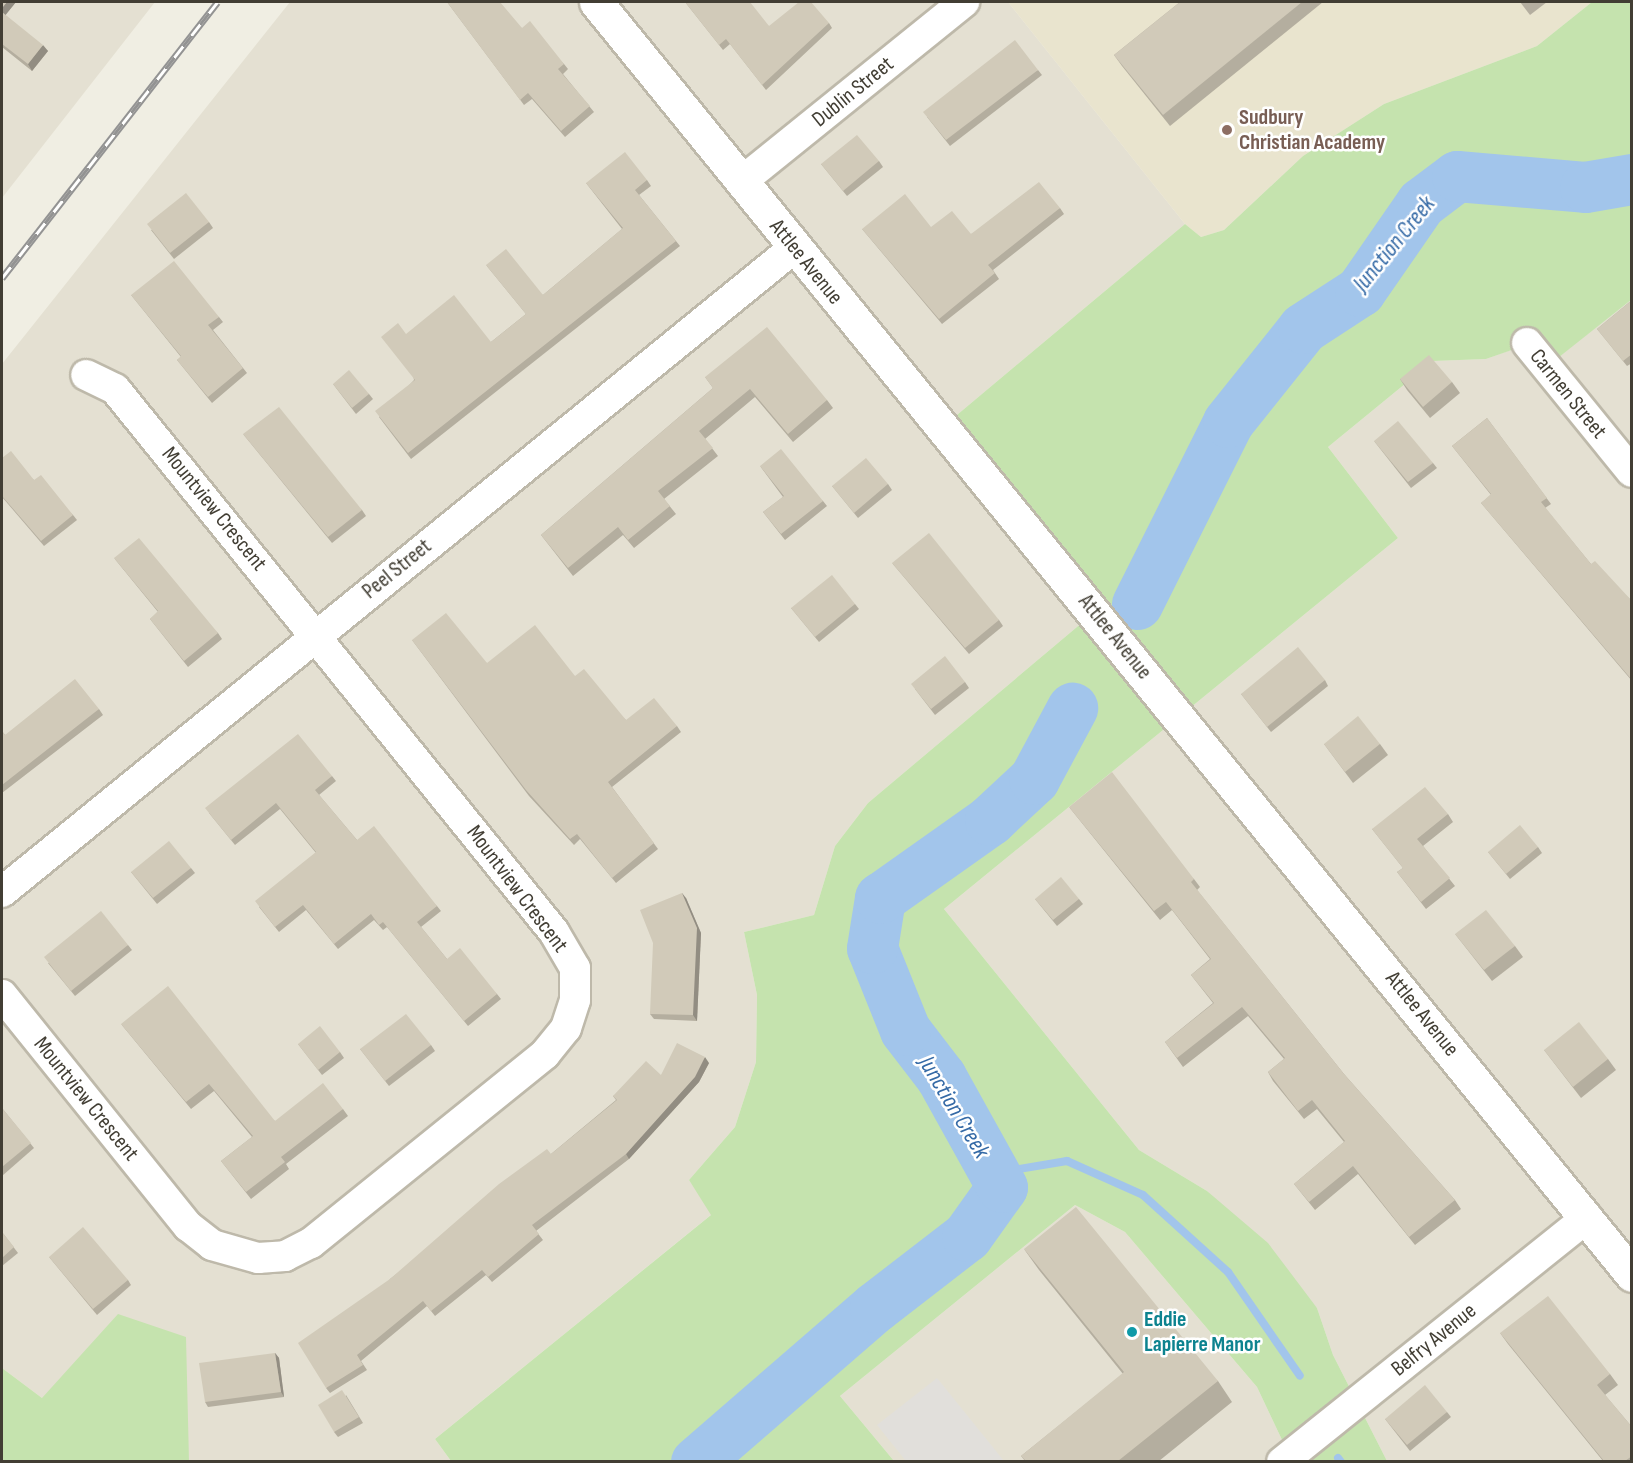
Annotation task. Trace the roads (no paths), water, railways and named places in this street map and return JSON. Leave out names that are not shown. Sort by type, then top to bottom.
[{"type":"street","name":"Attlee Avenue","points":[[596,2],[1632,1275]]},
{"type":"street","name":"Dublin Street","points":[[741,182],[964,2]]},
{"type":"street","name":"Peel Street","points":[[2,892],[316,634],[795,248]]},
{"type":"street","name":"Carmen Street","points":[[1527,343],[1632,472]]},
{"type":"street","name":"Mountview Crescent","points":[[2,995],[188,1226],[212,1245],[258,1258],[285,1256],[311,1243],[545,1054],[566,1028],[575,1000],[575,968],[555,932],[316,634],[115,389],[86,375]]},
{"type":"street","name":"Belfry Avenue","points":[[1282,1461],[1587,1218]]},
{"type":"waterway","name":"Junction Creek","points":[[1137,604],[1228,422],[1303,328],[1360,291],[1421,203],[1457,176],[1585,187],[1632,179]]},
{"type":"waterway","name":"Junction Creek","points":[[696,1462],[875,1307],[967,1236],[1002,1187],[941,1077],[905,1030],[872,948],[880,898],[990,820],[1034,779],[1072,708]]},
{"type":"waterway","points":[[995,1173],[1067,1161],[1143,1195],[1228,1272],[1300,1376]]},
{"type":"waterway","points":[[1338,1458],[1341,1462]]},
{"type":"railway","points":[[2,278],[218,2]]},
{"type":"place","name":"Sudbury Christian Academy","points":[[1227,130]]},
{"type":"place","name":"Eddie Lapierre Manor","points":[[1132,1332]]}]
